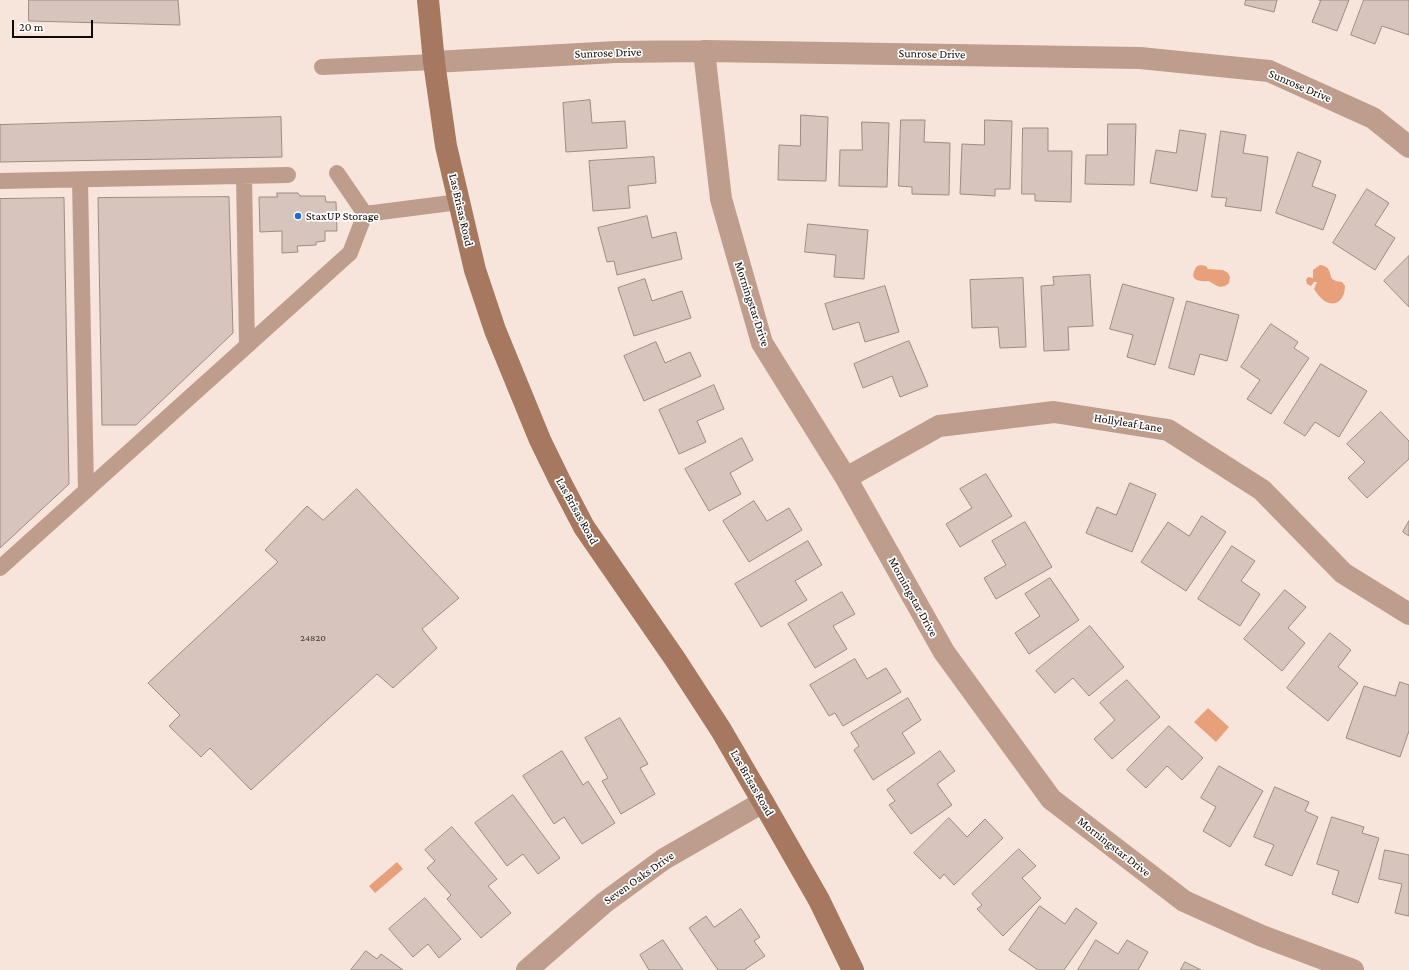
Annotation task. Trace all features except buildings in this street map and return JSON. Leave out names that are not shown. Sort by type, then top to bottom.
[{"type":"street","name":"Las Brisas Road","points":[[428,0],[434,62],[446,146],[475,270],[495,330],[540,440],[584,527],[721,730],[764,802],[819,900],[853,970]]},
{"type":"street","name":"Sunrose Drive","points":[[434,62],[616,52],[704,51],[1140,58],[1270,71],[1373,118],[1409,146]]},
{"type":"street","name":"Morningstar Drive","points":[[704,51],[721,199],[762,343],[846,478],[944,652],[1051,799],[1184,901],[1262,936],[1352,970]]},
{"type":"street","name":"Hollyleaf Lane","points":[[846,478],[939,426],[1054,412],[1168,430],[1262,490],[1343,573],[1409,614]]},
{"type":"street","name":"Seven Oaks Drive","points":[[527,970],[604,903],[664,859],[764,802]]},
{"type":"lane","points":[[322,67],[434,62]]},
{"type":"lane","points":[[337,173],[365,214]]},
{"type":"lane","points":[[0,181],[288,175]]},
{"type":"lane","points":[[244,176],[246,346]]},
{"type":"lane","points":[[80,180],[86,491]]},
{"type":"lane","points":[[365,214],[459,202]]},
{"type":"lane","points":[[0,568],[350,253],[365,214]]},
{"type":"shaded area","points":[[1320,265],[1327,268],[1332,279],[1342,282],[1345,286],[1343,296],[1337,302],[1329,303],[1320,297],[1314,289],[1317,282],[1314,282],[1311,286],[1307,284],[1306,280],[1308,277],[1313,278],[1313,270]]},
{"type":"shaded area","points":[[1197,266],[1206,266],[1208,269],[1223,270],[1228,273],[1230,277],[1229,283],[1221,287],[1209,281],[1195,279],[1193,274],[1194,270]]},
{"type":"shaded area","points":[[1208,708],[1229,727],[1216,742],[1194,722]]},
{"type":"shaded area","points":[[397,862],[403,869],[375,893],[369,886]]},
{"type":"place","name":"StaxUP Storage","points":[[298,216]]}]
